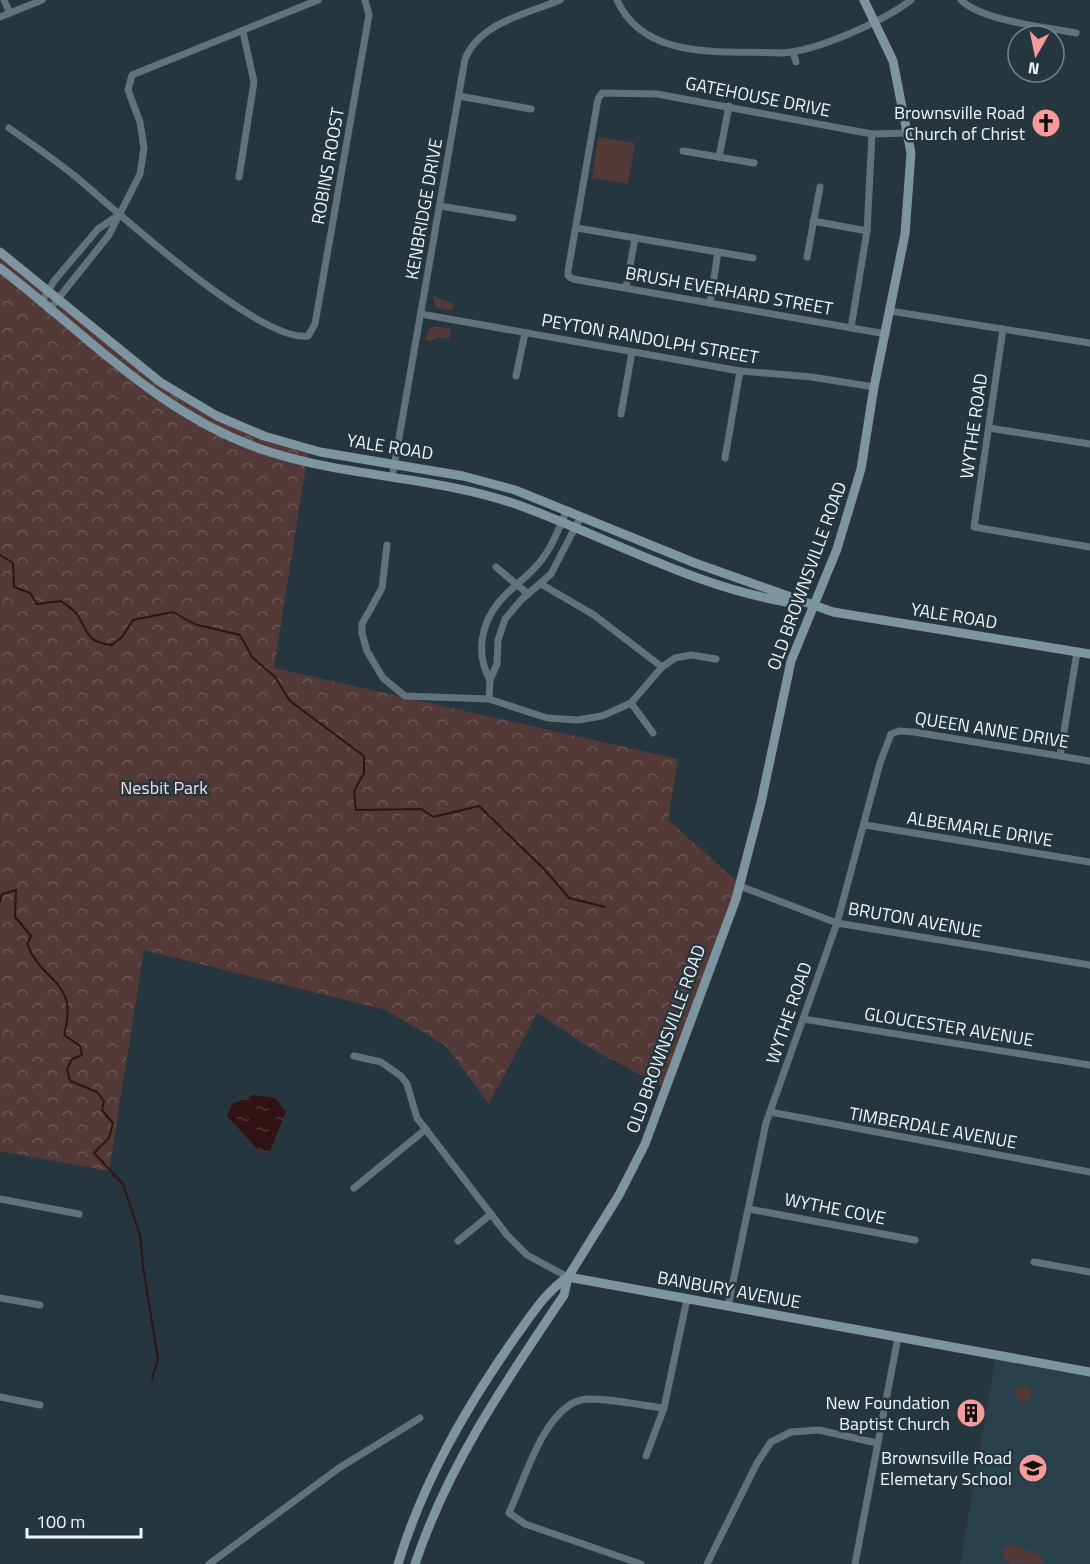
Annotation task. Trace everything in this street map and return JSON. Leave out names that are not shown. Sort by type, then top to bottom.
[{"type":"main road","name":"OLD BROWNSVILLE ROAD","points":[[568,1277],[619,1195],[645,1144],[740,886],[761,802],[791,661],[853,502],[864,455],[874,387],[907,217],[911,153],[896,71],[864,0]]},
{"type":"main road","name":"YALE ROAD","points":[[0,252],[144,372],[217,416],[254,433],[302,448],[480,480],[567,510],[695,563],[813,606]]},
{"type":"main road","name":"YALE ROAD","points":[[0,268],[128,375],[173,407],[220,432],[301,461],[472,492],[562,522],[721,588],[857,617],[1090,654]]},
{"type":"main road","name":"BANBURY AVENUE","points":[[568,1277],[1090,1372]]},
{"type":"main road","points":[[398,1564],[415,1515],[448,1442],[488,1376],[550,1288],[568,1277]]},
{"type":"main road","points":[[415,1564],[461,1458],[486,1411],[564,1295],[568,1277]]},
{"type":"street","points":[[4,0],[9,13]]},
{"type":"street","points":[[0,17],[42,0]]},
{"type":"street","points":[[49,310],[109,235],[138,180],[144,148],[140,122],[128,85],[132,75],[318,0]]},
{"type":"street","name":"ROBINS ROOST","points":[[118,215],[232,304],[279,329],[297,336],[308,336],[315,324],[369,15],[364,0]]},
{"type":"street","name":"KENBRIDGE DRIVE","points":[[392,478],[465,59],[476,39],[493,27],[560,0]]},
{"type":"street","points":[[617,0],[640,31],[668,45],[793,52],[875,21],[911,0]]},
{"type":"street","points":[[961,0],[971,8],[984,13],[1076,33]]},
{"type":"street","points":[[240,177],[254,82],[243,32]]},
{"type":"street","points":[[793,52],[795,62]]},
{"type":"street","points":[[118,83],[128,85]]},
{"type":"street","name":"GATEHOUSE DRIVE","points":[[577,228],[598,99],[602,93],[647,93],[729,106],[872,134],[908,133]]},
{"type":"street","points":[[459,96],[531,109]]},
{"type":"street","points":[[719,157],[729,106]]},
{"type":"street","points":[[9,128],[75,176],[118,215]]},
{"type":"street","points":[[851,328],[867,231],[872,134]]},
{"type":"street","points":[[683,151],[754,163]]},
{"type":"street","points":[[807,257],[820,187]]},
{"type":"street","points":[[440,206],[513,218]]},
{"type":"street","points":[[40,303],[49,293],[54,281],[98,229],[118,215]]},
{"type":"street","points":[[813,222],[867,231]]},
{"type":"street","points":[[577,228],[753,258]]},
{"type":"street","name":"BRUSH EVERHARD STREET","points":[[577,228],[568,276],[573,279],[886,334]]},
{"type":"street","points":[[626,288],[635,238]]},
{"type":"street","points":[[710,303],[718,252]]},
{"type":"street","points":[[890,311],[1090,343]]},
{"type":"street","name":"PEYTON RANDOLPH STREET","points":[[421,314],[740,371],[812,377],[874,387]]},
{"type":"street","name":"WYTHE ROAD","points":[[1003,329],[974,527],[1090,547]]},
{"type":"street","points":[[516,376],[525,333]]},
{"type":"street","points":[[621,414],[632,352]]},
{"type":"street","points":[[725,458],[740,371]]},
{"type":"street","points":[[989,429],[1090,444]]},
{"type":"street","points":[[490,680],[482,666],[482,645],[486,624],[499,602],[545,557],[567,510]]},
{"type":"street","points":[[489,699],[490,680],[497,664],[498,640],[505,619],[528,594],[541,584],[559,562],[581,516]]},
{"type":"street","points":[[387,545],[382,588],[362,629],[367,651],[384,678],[405,696],[489,699],[547,718],[564,721],[602,717],[631,703],[662,667],[684,655],[716,659]]},
{"type":"street","points":[[496,567],[528,594]]},
{"type":"street","points":[[541,584],[594,615],[662,667]]},
{"type":"street","points":[[1060,756],[1077,652]]},
{"type":"street","points":[[631,703],[653,733]]},
{"type":"street","name":"QUEEN ANNE DRIVE","points":[[891,734],[899,731],[914,732],[1090,761]]},
{"type":"street","name":"WYTHE ROAD","points":[[728,1306],[770,1113],[837,922],[880,763],[891,734]]},
{"type":"street","name":"ALBEMARLE DRIVE","points":[[865,825],[1090,862]]},
{"type":"street","name":"BRUTON AVENUE","points":[[740,886],[837,922],[1090,965]]},
{"type":"street","name":"GLOUCESTER AVENUE","points":[[803,1019],[1090,1065]]},
{"type":"street","name":"BANBURY AVENUE","points":[[354,1056],[381,1062],[401,1076],[407,1084],[417,1118],[491,1214],[527,1255],[568,1277]]},
{"type":"street","name":"TIMBERDALE AVENUE","points":[[770,1113],[1090,1172]]},
{"type":"street","points":[[354,1188],[426,1129]]},
{"type":"street","points":[[0,1199],[79,1214]]},
{"type":"street","name":"WYTHE COVE","points":[[749,1209],[915,1240]]},
{"type":"street","points":[[458,1241],[491,1214]]},
{"type":"street","points":[[1034,1262],[1090,1272]]},
{"type":"street","points":[[0,1298],[40,1305]]},
{"type":"street","points":[[646,1456],[664,1407],[687,1299]]},
{"type":"street","points":[[855,1564],[898,1337]]},
{"type":"street","points":[[0,1397],[40,1405]]},
{"type":"street","points":[[641,1564],[525,1524],[509,1513],[546,1430],[564,1407],[583,1399],[664,1407]]},
{"type":"street","points":[[209,1564],[339,1468],[420,1418]]},
{"type":"street","points":[[707,1564],[757,1463],[771,1442],[791,1431],[819,1430],[877,1443]]},
{"type":"shaded area","name":"Brownsville Road Elemetary School","points":[[996,1356],[1090,1372],[1090,1564],[960,1564]]},
{"type":"green space","points":[[598,137],[635,143],[628,184],[592,178]]},
{"type":"green space","name":"Nesbit Park","points":[[0,249],[126,355],[179,393],[231,421],[309,447],[274,668],[678,759],[668,820],[740,884],[667,1089],[592,1049],[537,1013],[489,1104],[446,1046],[386,1010],[144,950],[109,1171],[0,1151]]},
{"type":"green space","points":[[433,296],[454,304],[452,311],[435,307]]},
{"type":"green space","points":[[434,326],[451,329],[449,339],[437,337],[432,341],[425,340],[428,330]]},
{"type":"green space","points":[[1023,1386],[1031,1394],[1023,1402],[1015,1394]]},
{"type":"green space","points":[[1011,1544],[1040,1555],[1044,1563],[1011,1564],[1004,1557],[1003,1549]]},
{"type":"water","points":[[254,1095],[275,1098],[286,1112],[269,1153],[258,1150],[227,1116],[232,1104]]},
{"type":"waterway","points":[[0,555],[13,563],[14,587],[30,593],[37,604],[61,601],[77,614],[89,636],[97,642],[112,645],[122,637],[133,620],[173,612],[194,624],[240,635],[252,657],[275,677],[290,701],[364,756],[364,773],[354,791],[356,810],[421,809],[433,817],[479,806],[544,869],[569,898],[605,907]]},
{"type":"waterway","points":[[0,902],[2,894],[16,890],[15,917],[31,936],[27,944],[34,958],[58,984],[63,993],[67,1003],[64,1035],[80,1046],[82,1055],[72,1059],[67,1069],[70,1081],[97,1092],[104,1101],[102,1110],[113,1123],[109,1138],[94,1153],[123,1184],[140,1235],[158,1359],[152,1379]]},
{"type":"place","name":"Brownsville Road Church of Christ","points":[[1046,123]]},
{"type":"place","name":"New Foundation Baptist Church","points":[[971,1413]]},
{"type":"place","name":"Brownsville Road Elemetary School","points":[[1033,1468]]}]
